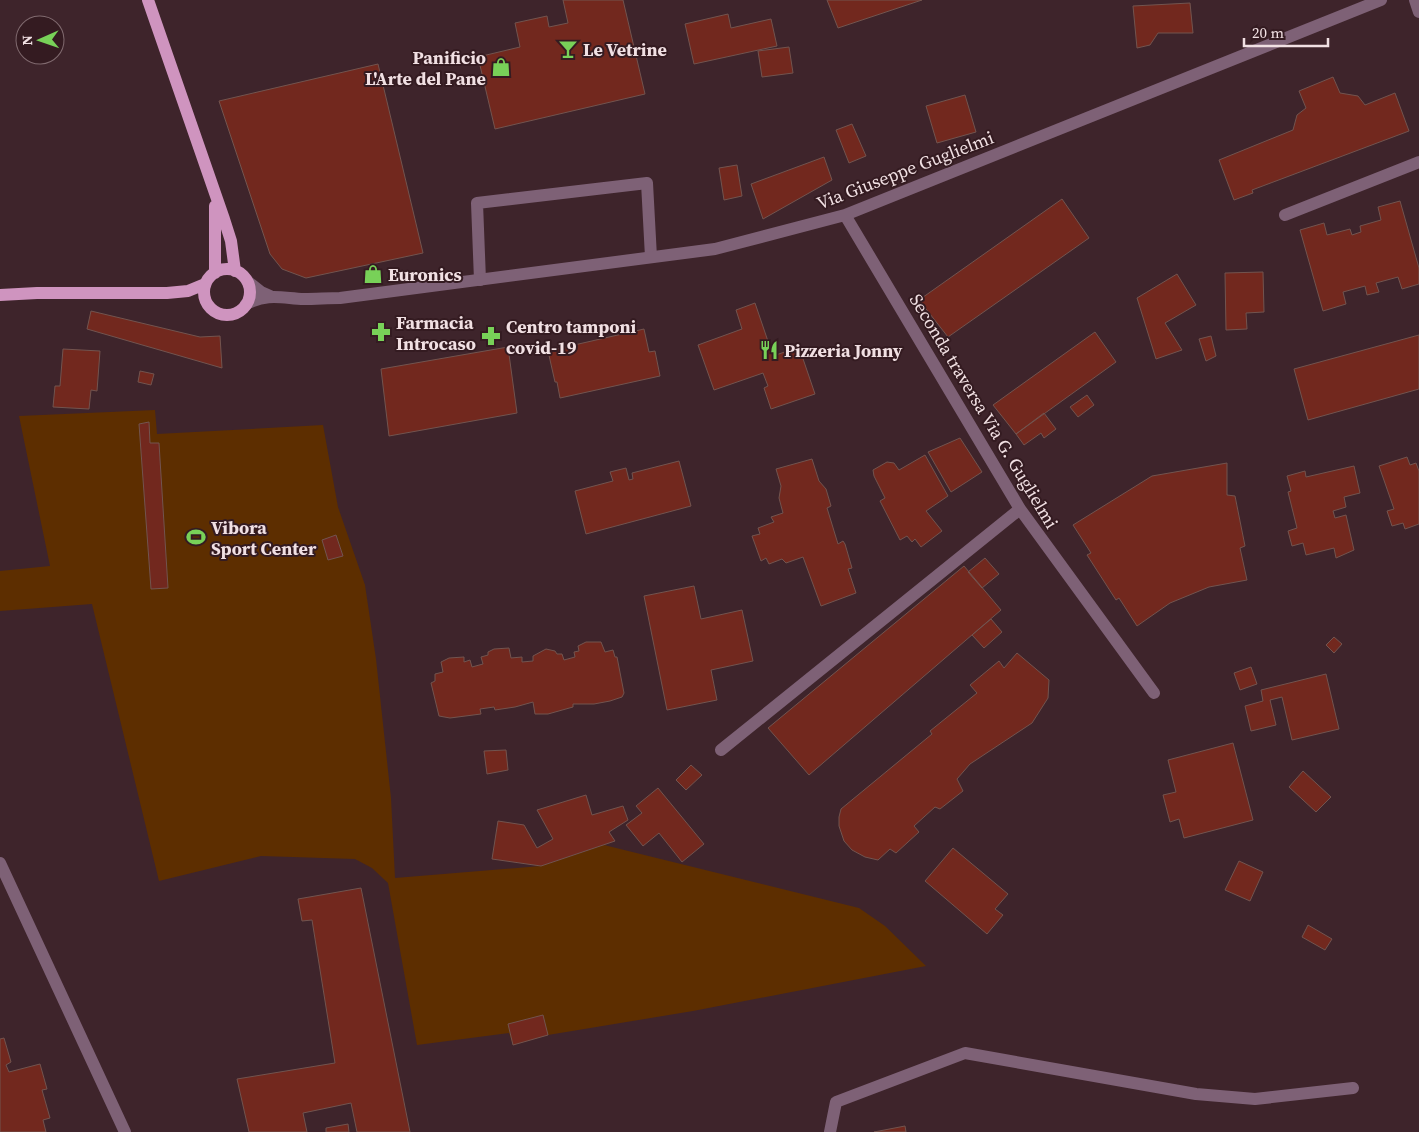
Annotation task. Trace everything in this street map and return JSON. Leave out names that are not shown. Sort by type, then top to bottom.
[{"type":"main road","points":[[148,0],[213,186],[230,241],[235,271]]},
{"type":"main road","points":[[213,186],[216,218],[214,273]]},
{"type":"main road","points":[[0,295],[37,292],[167,293],[188,291],[205,284],[214,273],[221,270],[235,271],[242,275],[247,281],[249,297],[241,310],[227,315],[212,310],[208,305],[205,298],[205,284]]},
{"type":"main road","points":[[167,293],[190,298],[208,305]]},
{"type":"street","name":"Via Giuseppe Guglielmi","points":[[270,296],[306,299],[340,298],[715,249],[846,214],[1381,0]]},
{"type":"street","points":[[1415,0],[1419,12]]},
{"type":"street","points":[[1285,215],[1419,162]]},
{"type":"street","points":[[480,280],[477,203],[647,183],[651,257]]},
{"type":"street","name":"Seconda traversa Via G. Guglielmi","points":[[846,214],[1020,509],[1154,693]]},
{"type":"street","points":[[247,281],[261,292],[270,296]]},
{"type":"street","points":[[246,304],[259,298],[270,296]]},
{"type":"street","points":[[721,750],[1020,509]]},
{"type":"street","points":[[0,863],[125,1132]]},
{"type":"street","points":[[830,1132],[836,1102],[965,1053],[1196,1094],[1255,1099],[1354,1088]]},
{"type":"shaded area","points":[[155,410],[157,434],[323,425],[338,507],[365,585],[376,659],[391,798],[395,878],[541,866],[604,845],[859,908],[885,926],[926,966],[693,1011],[548,1035],[513,1045],[509,1033],[417,1045],[388,883],[372,868],[355,859],[261,856],[159,881],[92,604],[0,611],[0,571],[50,566],[19,416]]},
{"type":"building","points":[[563,0],[623,0],[645,94],[495,129],[478,57],[520,47],[515,23],[547,16],[549,27],[568,23]]},
{"type":"building","points":[[827,0],[922,0],[838,28]]},
{"type":"building","points":[[1190,3],[1193,33],[1158,33],[1150,45],[1137,48],[1133,6]]},
{"type":"building","points":[[728,14],[731,28],[771,19],[777,46],[694,64],[685,24]]},
{"type":"building","points":[[789,47],[793,73],[762,77],[758,51]]},
{"type":"building","points":[[378,64],[423,253],[306,278],[282,269],[270,254],[219,101]]},
{"type":"building","points":[[1333,77],[1340,93],[1358,96],[1365,105],[1395,93],[1409,131],[1252,190],[1253,193],[1234,200],[1219,160],[1293,130],[1297,115],[1306,108],[1299,91]]},
{"type":"building","points":[[965,95],[976,132],[937,143],[926,106]]},
{"type":"building","points":[[852,124],[866,156],[849,163],[836,130]]},
{"type":"building","points":[[824,157],[832,180],[763,219],[751,184]]},
{"type":"building","points":[[737,165],[742,196],[724,200],[719,168]]},
{"type":"building","points":[[1062,199],[1089,238],[948,337],[919,300]]},
{"type":"building","points":[[1400,201],[1419,268],[1419,284],[1402,289],[1398,277],[1376,283],[1379,292],[1367,295],[1365,286],[1343,292],[1346,304],[1323,311],[1300,230],[1324,223],[1327,235],[1350,229],[1352,235],[1361,232],[1360,226],[1381,220],[1378,207]]},
{"type":"building","points":[[1263,272],[1264,312],[1246,313],[1247,329],[1226,330],[1225,273]]},
{"type":"building","points":[[1177,274],[1196,305],[1165,323],[1182,350],[1156,359],[1137,298]]},
{"type":"building","points":[[755,303],[773,356],[799,347],[815,394],[771,409],[764,388],[768,386],[763,373],[714,390],[698,345],[742,329],[736,310]]},
{"type":"building","points":[[91,311],[200,337],[220,336],[222,368],[87,329]]},
{"type":"building","points":[[644,329],[649,352],[655,351],[660,376],[560,398],[548,351]]},
{"type":"building","points":[[1095,332],[1116,362],[1016,434],[993,405]]},
{"type":"building","points":[[1419,335],[1419,389],[1308,420],[1294,369]]},
{"type":"building","points":[[1211,336],[1216,356],[1206,361],[1199,339]]},
{"type":"building","points":[[508,347],[517,413],[389,436],[381,369]]},
{"type":"building","points":[[63,349],[100,351],[97,391],[91,390],[89,409],[53,407],[55,386],[60,386]]},
{"type":"building","points":[[140,371],[154,374],[151,385],[138,382]]},
{"type":"building","points":[[1087,395],[1094,405],[1078,417],[1070,407]]},
{"type":"building","points":[[1044,413],[1056,429],[1044,438],[1041,433],[1024,445],[1016,434]]},
{"type":"building","points":[[149,422],[150,443],[159,443],[168,588],[151,589],[139,424]]},
{"type":"building","points":[[960,438],[982,472],[951,492],[928,452]]},
{"type":"building","points":[[925,455],[948,496],[926,511],[942,531],[921,547],[915,539],[912,542],[907,536],[900,540],[880,501],[885,498],[873,470],[887,462],[894,463],[899,470]]},
{"type":"building","points":[[1407,457],[1410,465],[1416,463],[1419,471],[1419,524],[1405,529],[1403,523],[1392,526],[1387,511],[1394,509],[1379,466]]},
{"type":"building","points":[[812,459],[819,481],[826,489],[831,506],[827,508],[838,544],[843,541],[845,544],[852,568],[848,569],[856,593],[821,606],[803,557],[786,563],[782,559],[769,564],[766,558],[761,561],[752,536],[760,534],[758,528],[774,522],[771,517],[783,513],[779,498],[781,486],[776,469]]},
{"type":"building","points":[[679,461],[691,506],[586,534],[575,491],[613,481],[610,472],[626,468],[629,480],[633,479],[632,473]]},
{"type":"building","points":[[1227,463],[1227,495],[1235,496],[1245,546],[1240,548],[1247,580],[1209,587],[1170,603],[1137,626],[1119,598],[1116,600],[1087,555],[1091,553],[1073,525],[1152,476]]},
{"type":"building","points":[[1354,466],[1360,493],[1344,497],[1346,507],[1333,511],[1335,518],[1346,515],[1354,550],[1336,558],[1334,548],[1306,555],[1303,543],[1292,546],[1288,531],[1297,528],[1288,492],[1291,491],[1287,476],[1305,471],[1306,477]]},
{"type":"building","points":[[336,535],[343,556],[328,560],[322,540]]},
{"type":"building","points":[[985,558],[999,574],[982,588],[968,572]]},
{"type":"building","points":[[964,566],[1001,610],[809,775],[768,728]]},
{"type":"building","points":[[694,586],[701,619],[742,610],[753,661],[711,670],[717,700],[667,710],[644,596]]},
{"type":"building","points":[[991,619],[1002,632],[984,648],[972,635]]},
{"type":"building","points":[[1334,637],[1342,644],[1334,653],[1326,645]]},
{"type":"building","points":[[586,642],[601,642],[605,652],[613,650],[615,657],[617,657],[624,693],[622,697],[594,704],[573,704],[573,707],[548,714],[535,714],[533,702],[495,710],[494,707],[480,709],[481,714],[450,718],[439,716],[431,683],[435,681],[435,674],[443,672],[441,662],[449,658],[464,657],[464,662],[470,660],[472,667],[483,664],[481,657],[488,655],[488,652],[494,649],[509,648],[511,658],[522,657],[522,662],[533,661],[533,656],[546,649],[562,654],[564,660],[575,657],[574,652],[579,651],[578,646]]},
{"type":"building","points":[[1017,653],[1049,680],[1048,698],[1032,723],[970,764],[957,779],[963,791],[940,809],[935,807],[914,826],[919,832],[896,853],[890,849],[878,860],[865,857],[852,850],[844,841],[839,826],[841,809],[932,734],[930,731],[977,693],[970,685],[999,661],[1004,668]]},
{"type":"building","points":[[1251,667],[1257,684],[1240,690],[1234,673]]},
{"type":"building","points":[[1326,674],[1339,729],[1292,740],[1282,697],[1270,700],[1276,725],[1251,731],[1245,706],[1263,701],[1261,690]]},
{"type":"building","points":[[1233,743],[1253,820],[1184,838],[1179,819],[1170,822],[1163,795],[1176,792],[1168,760]]},
{"type":"building","points":[[506,750],[508,770],[487,774],[484,751]]},
{"type":"building","points":[[691,765],[702,775],[686,790],[676,780]]},
{"type":"building","points":[[1303,771],[1331,797],[1316,812],[1289,787]]},
{"type":"building","points":[[658,788],[704,844],[682,862],[659,833],[643,846],[626,825],[642,813],[636,806]]},
{"type":"building","points":[[586,795],[592,815],[623,806],[628,820],[609,832],[615,841],[541,866],[492,859],[498,821],[524,825],[537,848],[553,839],[537,810]]},
{"type":"building","points":[[953,848],[1008,894],[995,909],[1003,915],[987,934],[925,881]]},
{"type":"building","points":[[1239,861],[1263,872],[1250,901],[1225,890]]},
{"type":"building","points":[[361,888],[410,1132],[357,1132],[351,1103],[303,1113],[307,1132],[249,1132],[237,1079],[335,1063],[312,920],[302,921],[298,899]]},
{"type":"building","points":[[1308,925],[1332,939],[1325,950],[1302,937]]},
{"type":"building","points":[[543,1015],[548,1035],[513,1045],[508,1024]]},
{"type":"building","points":[[4,1038],[11,1062],[6,1065],[9,1072],[40,1064],[47,1089],[42,1090],[50,1118],[43,1120],[46,1132],[0,1132],[0,1039]]},
{"type":"building","points":[[348,1124],[349,1132],[326,1132],[326,1128]]},
{"type":"building","points":[[905,1126],[906,1132],[874,1132]]},
{"type":"place","name":"Le Vetrine","points":[[568,49]]},
{"type":"place","name":"Panificio L'Arte del Pane","points":[[501,67]]},
{"type":"place","name":"Euronics","points":[[373,274]]},
{"type":"place","name":"Farmacia Introcaso","points":[[381,332]]},
{"type":"place","name":"Centro tamponi covid-19","points":[[491,336]]},
{"type":"place","name":"Pizzeria Jonny","points":[[769,350]]},
{"type":"place","name":"Vibora Sport Center","points":[[196,537]]}]
